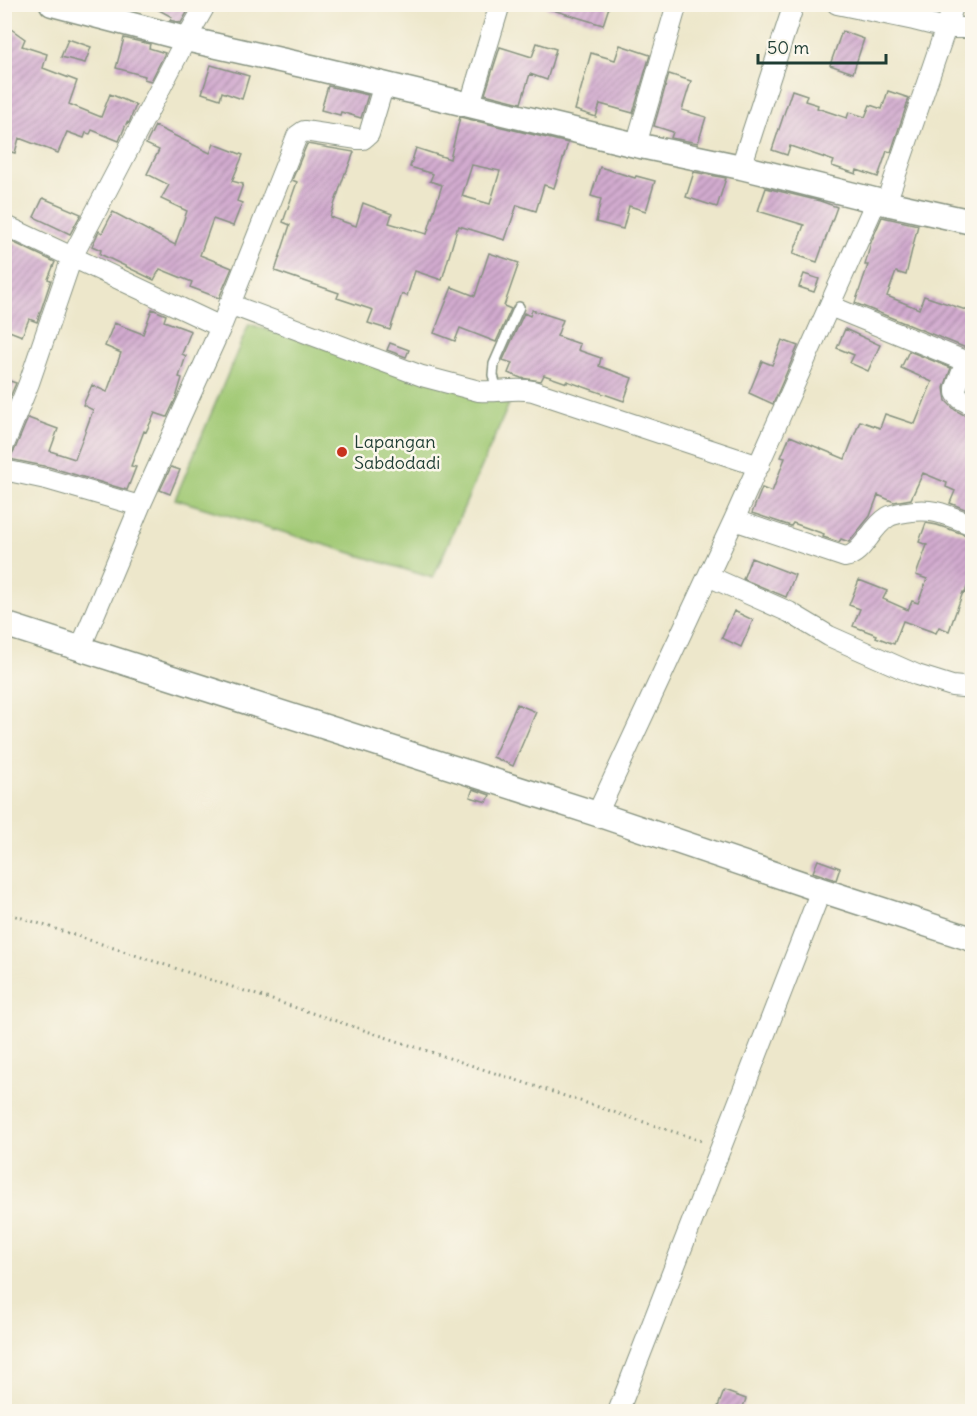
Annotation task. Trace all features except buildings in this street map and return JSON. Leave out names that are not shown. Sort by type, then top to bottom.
[{"type":"street","points":[[52,4],[186,39],[972,222]]},
{"type":"street","points":[[4,445],[29,383],[72,257],[206,4]]},
{"type":"street","points":[[470,104],[500,4]]},
{"type":"street","points":[[636,145],[677,4]]},
{"type":"street","points":[[741,167],[794,4]]},
{"type":"street","points":[[837,4],[946,28],[972,28]]},
{"type":"street","points":[[597,814],[759,466],[830,306],[881,202],[954,4]]},
{"type":"street","points":[[80,649],[140,506],[221,327],[297,136],[304,131],[358,139],[367,137],[384,84]]},
{"type":"street","points":[[4,225],[221,327]]},
{"type":"street","points":[[229,304],[422,376],[479,391],[512,389],[533,391],[759,466]]},
{"type":"street","points":[[830,306],[969,363],[956,388],[956,393],[972,405]]},
{"type":"street","points":[[4,470],[46,479],[140,506]]},
{"type":"street","points":[[734,520],[845,557],[858,551],[878,526],[895,514],[923,509],[942,513],[972,525]]},
{"type":"street","points":[[708,576],[789,612],[829,636],[917,675],[952,686],[972,688]]},
{"type":"street","points":[[4,624],[597,814],[972,939]]},
{"type":"street","points":[[618,1412],[821,890]]},
{"type":"lane","points":[[497,391],[493,375],[494,364],[519,307]]},
{"type":"path","points":[[4,912],[721,1148]]},
{"type":"green space","name":"Lapangan Sabdodadi","points":[[249,324],[509,404],[433,578],[175,499]]},
{"type":"place","name":"Lapangan Sabdodadi","points":[[342,452]]}]
